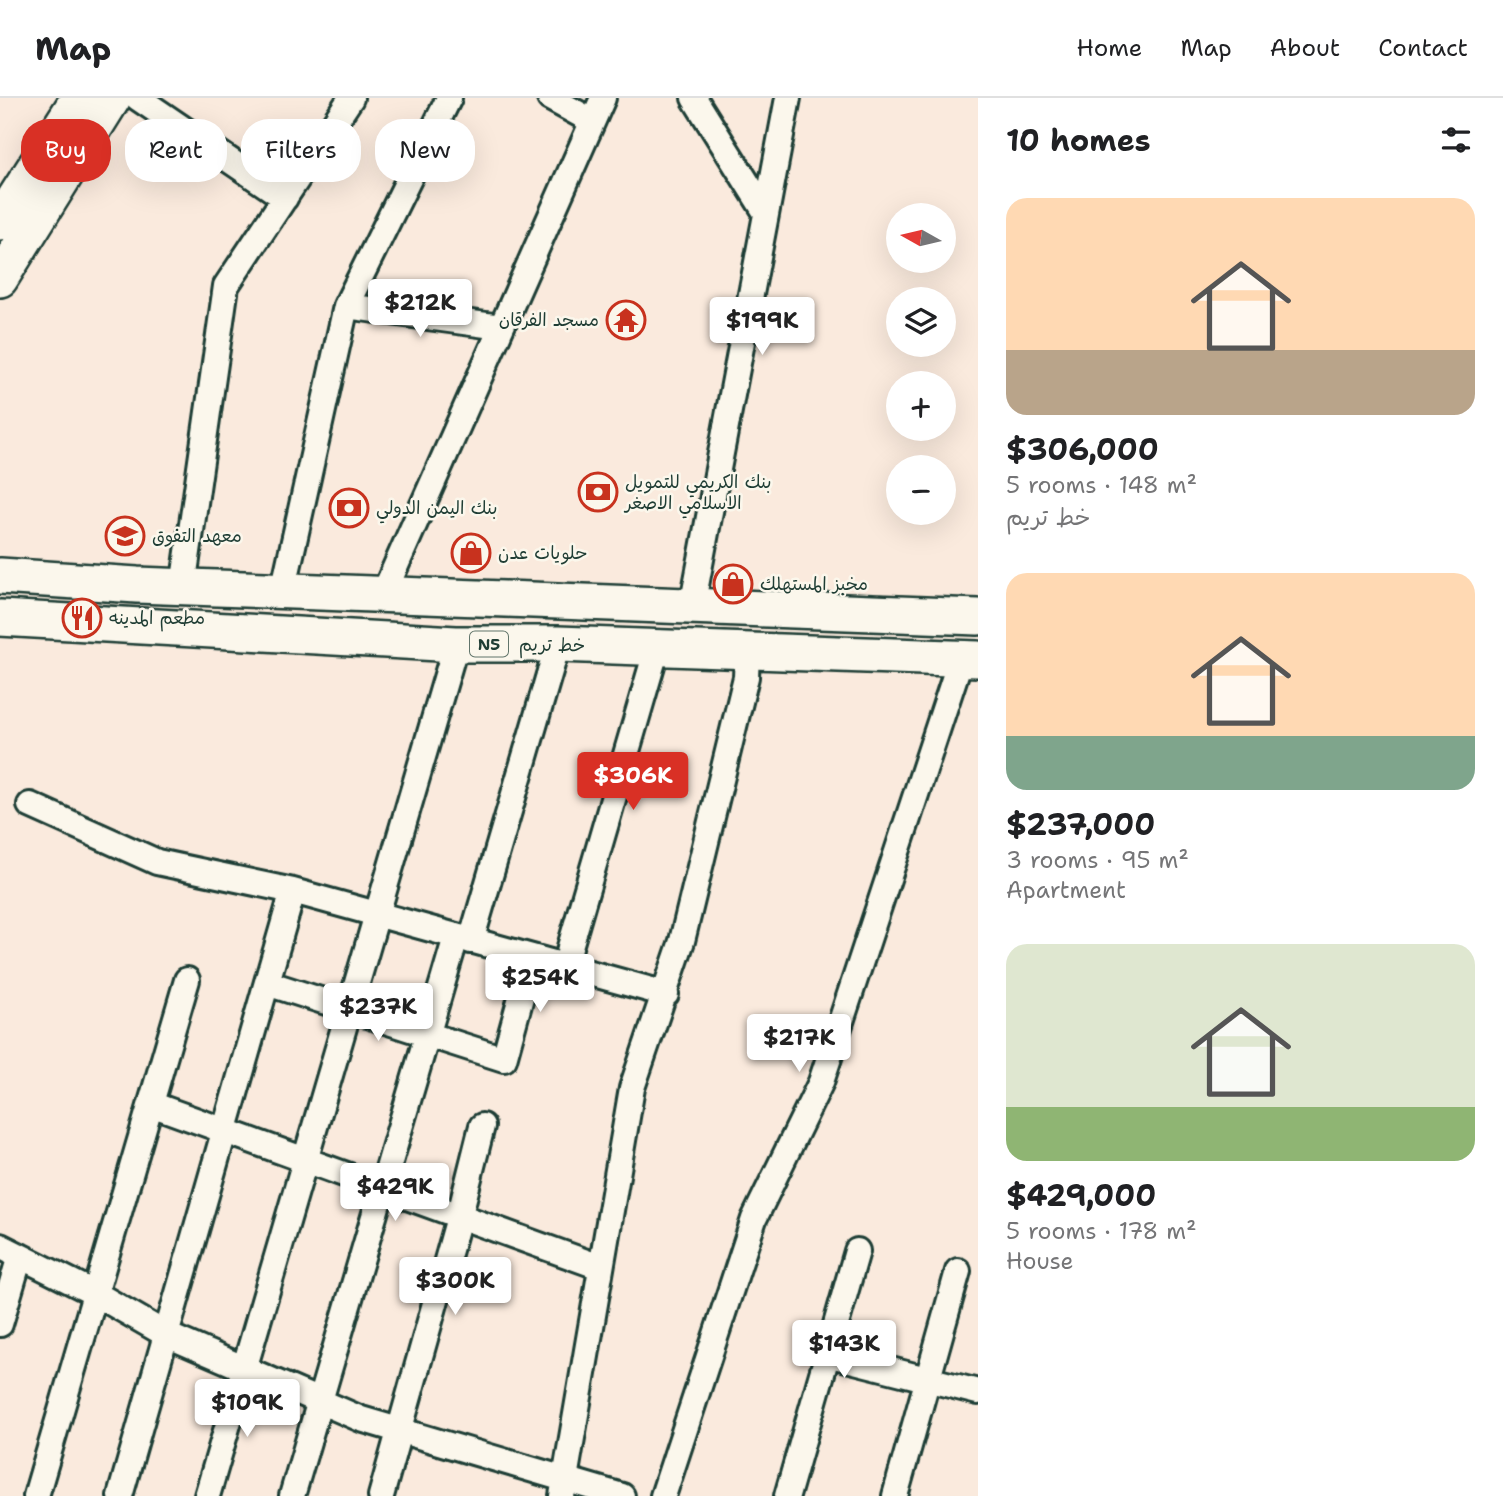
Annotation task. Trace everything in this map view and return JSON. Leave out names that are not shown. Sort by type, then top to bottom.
[{"type":"highway","points":[[0,222],[79,98]]},
{"type":"highway","points":[[0,279],[113,98]]},
{"type":"highway","points":[[0,576],[183,587],[978,617]]},
{"type":"highway","name":"خط تريم","points":[[0,618],[456,644],[558,644],[747,653],[970,659]]},
{"type":"street","points":[[138,98],[285,198]]},
{"type":"street","points":[[183,587],[226,286],[351,98]]},
{"type":"street","points":[[283,591],[346,306],[449,98]]},
{"type":"street","points":[[550,98],[592,121]]},
{"type":"street","points":[[383,595],[603,98]]},
{"type":"street","points":[[694,98],[766,213]]},
{"type":"street","points":[[692,607],[788,98]]},
{"type":"street","points":[[346,306],[501,327]]},
{"type":"street","points":[[207,1496],[379,915],[456,644]]},
{"type":"street","points":[[292,1496],[427,1034],[464,939],[558,644]]},
{"type":"street","points":[[567,967],[570,947],[657,648]]},
{"type":"street","points":[[564,1488],[632,1088],[682,942],[746,677],[747,653]]},
{"type":"street","points":[[663,1496],[754,1219],[821,1082],[970,659]]},
{"type":"street","points":[[30,805],[157,862],[293,891],[666,994]]},
{"type":"street","points":[[120,1496],[293,891]]},
{"type":"street","points":[[267,983],[504,1059],[532,957]]},
{"type":"street","points":[[37,1496],[187,980]]},
{"type":"street","points":[[151,1104],[600,1267]]},
{"type":"street","points":[[381,1496],[482,1126]]},
{"type":"street","points":[[0,1324],[10,1251],[96,1294],[167,1335],[361,1419],[564,1488],[622,1496]]},
{"type":"street","points":[[787,1496],[857,1251]]},
{"type":"street","points":[[895,1496],[958,1271]]},
{"type":"street","points":[[827,1354],[978,1392]]},
{"type":"place","name":"مسجد الفرقان","points":[[626,320]]},
{"type":"place","name":"بنك الكريمي للتمويل الاسلامي الاصغر","points":[[598,492]]},
{"type":"place","name":"بنك اليمن الدولي","points":[[349,508]]},
{"type":"place","name":"معهد التفوق","points":[[125,536]]},
{"type":"place","name":"حلويات عدن","points":[[471,553]]},
{"type":"place","name":"مخبز المستهلك","points":[[733,584]]},
{"type":"place","name":"مطعم المدينه","points":[[82,618]]}]
